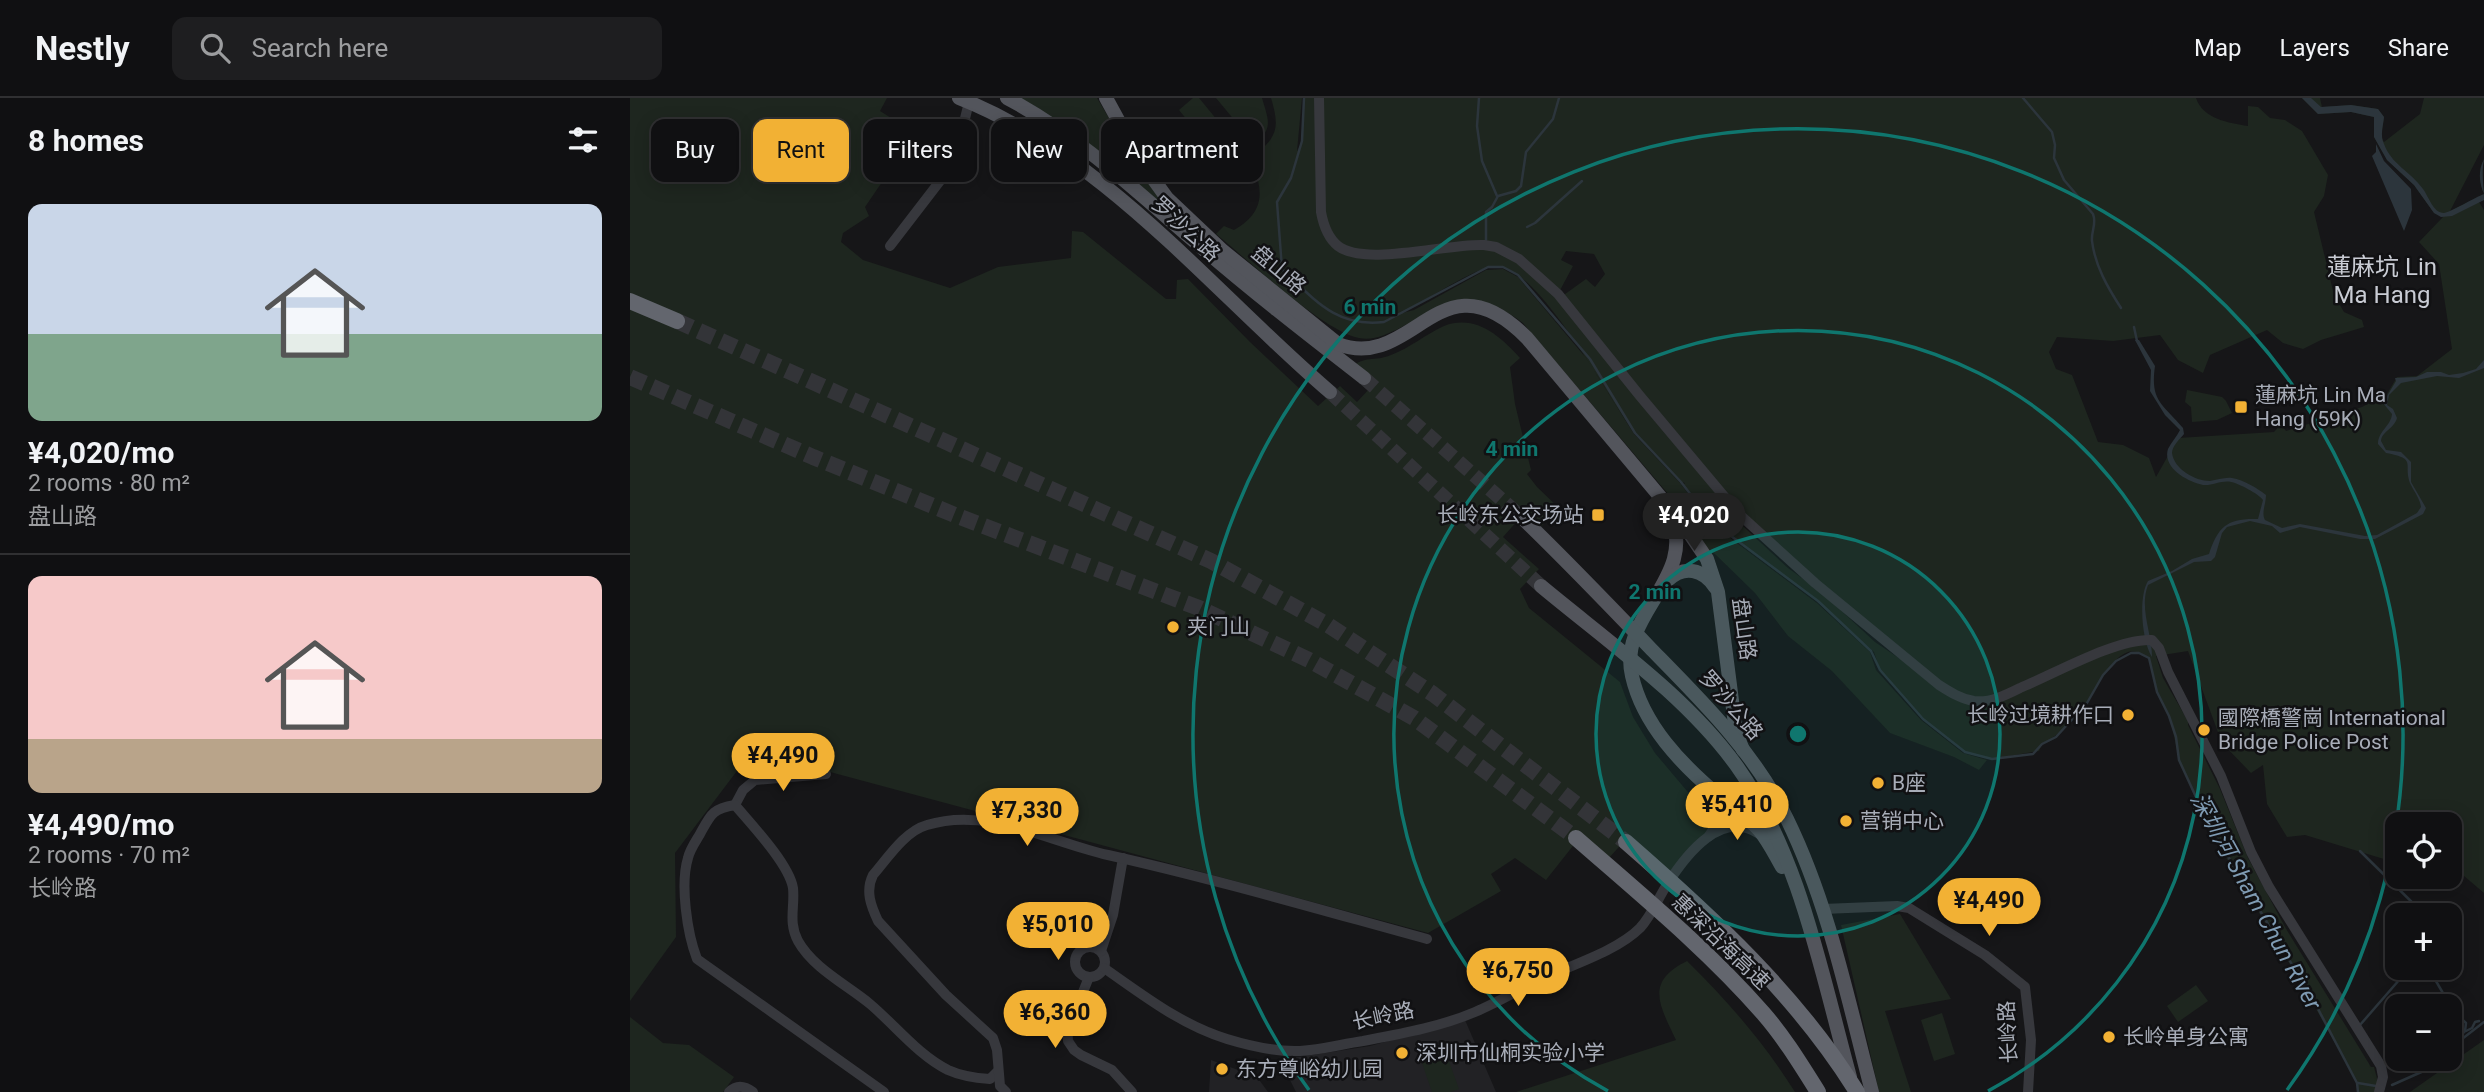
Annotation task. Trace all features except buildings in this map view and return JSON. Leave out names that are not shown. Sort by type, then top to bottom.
[{"type":"highway","points":[[630,301],[677,321]]},
{"type":"highway","name":"惠深沿海高速","points":[[1576,838],[1728,975],[1765,1014],[1818,1092]]},
{"type":"highway","name":"惠深沿海高速","points":[[1626,842],[1785,993],[1812,1026],[1856,1092]]},
{"type":"main road","name":"罗沙公路","points":[[1007,98],[1059,129],[1105,164],[1209,254],[1364,378]]},
{"type":"main road","name":"盘山路","points":[[1106,98],[1141,162],[1167,198],[1202,233],[1328,337],[1351,349],[1363,350],[1390,343],[1426,319],[1452,307],[1470,306],[1500,314],[1527,338],[1655,489],[1701,548],[1717,592],[1737,732],[1743,750]]},
{"type":"main road","name":"罗沙公路","points":[[966,99],[1006,120],[1068,159],[1112,192],[1153,226],[1330,392]]},
{"type":"main road","name":"盘山路","points":[[1655,489],[1671,516],[1677,537],[1676,556],[1639,626],[1630,654],[1630,666],[1635,689],[1647,713],[1672,750],[1697,777]]},
{"type":"main road","name":"罗沙公路","points":[[1518,514],[1701,700],[1743,750],[1786,817],[1813,878],[1823,909],[1872,1092]]},
{"type":"main road","points":[[1663,584],[1677,573],[1695,571],[1707,577],[1717,592]]},
{"type":"main road","name":"罗沙公路","points":[[1541,586],[1672,696],[1715,739],[1746,780],[1787,859],[1856,1092]]},
{"type":"main road","points":[[1697,777],[1754,825],[1768,844],[1803,909]]},
{"type":"street","points":[[1319,98],[1321,212],[1323,224],[1337,246],[1354,253],[1378,255],[1484,245],[1496,247],[1519,259],[1561,297],[1739,514],[1805,574],[1940,685],[1971,701],[1999,698],[2084,659],[2148,639],[2159,648],[2168,672],[2221,776],[2251,852],[2269,887],[2381,1066],[2383,1077],[2379,1092]]},
{"type":"street","points":[[890,246],[950,168],[957,151],[966,99]]},
{"type":"street","points":[[826,774],[755,780],[743,790],[735,804],[718,808],[712,814],[689,854],[685,867],[684,892],[693,949],[697,959],[884,1092]]},
{"type":"street","name":"长岭路","points":[[1104,968],[1180,1019],[1205,1031],[1248,1045],[1276,1050],[1301,1051],[1404,1033],[1474,1013],[1553,973],[1579,964],[1628,937],[1645,921],[1670,879],[1715,827],[1718,810],[1712,794],[1697,777]]},
{"type":"street","points":[[735,804],[785,870],[793,887],[791,924],[805,951],[873,1006],[930,1059],[949,1070],[975,1079],[990,1079],[998,1072]]},
{"type":"street","points":[[1006,1092],[1000,1086],[997,1050],[993,1038],[946,995],[878,921],[869,893],[868,884],[873,875],[916,830],[926,825],[960,820],[987,820],[1427,939]]},
{"type":"street","name":"长岭路","points":[[1707,838],[1727,828],[1739,826],[1752,830],[1768,844]]},
{"type":"street","points":[[1101,951],[1091,947],[1081,949],[1077,953],[1074,963],[1083,976],[1097,975],[1104,968],[1101,951],[1112,915],[1123,858]]},
{"type":"street","name":"长岭路","points":[[1823,909],[1897,906],[1909,908],[1986,955],[2025,987],[2031,1040],[2028,1092]]},
{"type":"street","points":[[1088,977],[1081,997],[1067,1021],[1068,1041],[1081,1055],[1112,1070],[1132,1092]]},
{"type":"street","points":[[729,1092],[741,1086],[753,1092]]},
{"type":"shaded area","points":[[630,98],[887,98],[880,111],[893,119],[863,119],[863,182],[882,182],[865,207],[869,216],[843,233],[841,242],[863,260],[950,288],[998,267],[1071,258],[1072,231],[1083,232],[1166,299],[1176,299],[1177,280],[1188,279],[1318,406],[1340,386],[1357,402],[1371,387],[1351,368],[1360,361],[1398,352],[1444,326],[1456,323],[1477,325],[1486,329],[1520,358],[1510,367],[1515,404],[1531,470],[1527,474],[1559,508],[1535,533],[1519,519],[1503,537],[1539,569],[1520,589],[1529,608],[1620,682],[1633,717],[1655,753],[1687,791],[1710,812],[1713,824],[1670,876],[1628,837],[1608,859],[1580,837],[1546,880],[1515,858],[1491,874],[1501,891],[1428,933],[752,751],[675,853],[676,937],[630,1001]]},
{"type":"shaded area","points":[[1016,98],[1097,98],[1109,119],[1101,119],[1101,162],[1087,151],[1087,119],[1044,119]]},
{"type":"shaded area","points":[[1193,98],[1199,98],[1216,119],[1186,119],[1179,110]]},
{"type":"shaded area","points":[[1216,98],[1262,98],[1268,124],[1263,135],[1263,119],[1233,119]]},
{"type":"shaded area","points":[[1271,98],[1302,98],[1297,151],[1302,141],[1304,98],[2196,98],[2204,111],[2211,115],[2248,126],[2248,106],[2258,107],[2270,118],[2285,120],[2302,131],[2328,175],[2324,196],[2314,212],[2334,295],[2344,312],[2362,320],[2364,327],[2321,340],[2303,349],[2283,343],[2267,330],[2210,355],[2203,373],[2178,360],[2160,335],[2113,341],[2057,337],[2049,352],[2056,369],[2072,375],[2098,442],[2123,445],[2149,458],[2156,477],[2178,438],[2274,432],[2281,424],[2286,431],[2362,407],[2387,394],[2397,377],[2417,376],[2452,349],[2439,264],[2419,242],[2443,217],[2434,213],[2414,185],[2387,160],[2374,137],[2374,117],[2351,112],[2318,114],[2302,98],[2320,98],[2322,107],[2351,105],[2378,109],[2384,117],[2381,137],[2384,142],[2420,114],[2424,98],[2484,98],[2484,145],[2450,211],[2484,194],[2484,200],[2479,202],[2484,210],[2484,893],[2462,874],[2462,812],[2385,812],[2385,859],[2305,835],[2287,837],[2267,804],[2263,765],[2251,773],[2222,743],[2188,651],[2156,656],[2163,678],[2188,721],[2220,789],[2248,858],[2285,927],[2371,1067],[2374,1067],[2378,1082],[2375,1092],[2358,1092],[2356,1081],[2305,989],[2207,826],[2179,760],[2170,717],[2157,692],[2149,657],[2128,652],[2116,660],[2080,711],[2062,730],[2042,744],[2039,751],[1992,759],[1965,752],[1925,721],[1880,670],[1874,652],[1818,601],[1711,521],[1683,485],[1685,483],[1660,461],[1628,423],[1589,363],[1634,434],[1681,484],[1709,522],[1817,603],[1870,652],[1876,670],[1921,720],[1963,753],[1987,760],[1979,770],[1954,757],[1890,733],[1832,671],[1788,636],[1755,593],[1703,545],[1669,495],[1523,323],[1491,305],[1462,303],[1432,312],[1380,336],[1359,338],[1344,333],[1306,309],[1216,234],[1224,226],[1234,230],[1252,216],[1257,208],[1258,182],[1263,182],[1263,148],[1274,133],[1276,118]],"holes":[[[1566,251],[1594,254],[1605,274],[1595,287],[1586,279],[1561,297],[1558,294],[1573,266],[1561,260]],[[1497,266],[1513,272],[1531,287],[1550,308],[1585,357],[1518,277],[1503,269],[1486,270],[1414,310],[1402,313],[1464,278],[1488,267]],[[1719,491],[1807,571],[1942,684],[1939,685],[1875,642],[1820,591],[1788,568],[1718,503],[1714,493]]]},
{"type":"shaded area","points":[[2302,98],[2311,98],[2321,107],[2351,105],[2378,109],[2384,117],[2382,137],[2387,151],[2418,183],[2434,208],[2440,212],[2447,212],[2484,194],[2484,200],[2452,216],[2441,217],[2434,213],[2414,185],[2387,160],[2374,137],[2374,117],[2351,112],[2318,114]]},
{"type":"shaded area","points":[[2376,144],[2384,161],[2411,189],[2412,210],[2404,231],[2372,156],[2376,152]]},
{"type":"shaded area","points":[[2484,159],[2483,170],[2484,194],[2480,176]]},
{"type":"shaded area","points":[[2484,159],[2483,175],[2484,194],[2480,176]]},
{"type":"shaded area","points":[[1128,182],[1152,182],[1194,231]]},
{"type":"shaded area","points":[[2135,340],[2139,340],[2155,366],[2154,387],[2159,401],[2183,428],[2184,434],[2172,450],[2181,469],[2204,480],[2232,478],[2254,487],[2266,495],[2265,520],[2282,528],[2300,524],[2365,536],[2377,535],[2417,513],[2421,507],[2411,485],[2406,460],[2386,453],[2378,444],[2391,418],[2392,414],[2383,403],[2396,381],[2395,378],[2416,377],[2427,372],[2449,375],[2463,373],[2476,369],[2484,360],[2484,368],[2459,378],[2437,376],[2401,383],[2389,395],[2387,405],[2393,409],[2397,418],[2381,441],[2386,450],[2401,452],[2411,462],[2411,482],[2426,508],[2423,514],[2375,539],[2360,539],[2300,527],[2280,533],[2272,526],[2250,521],[2227,527],[2211,561],[2194,562],[2148,585],[2145,612],[2152,657],[2142,619],[2143,598],[2148,581],[2192,559],[2209,554],[2216,537],[2226,526],[2239,520],[2258,519],[2263,500],[2234,483],[2203,485],[2190,481],[2172,468],[2167,456],[2168,449],[2180,430],[2165,415],[2150,391],[2151,370]]},
{"type":"shaded area","points":[[2187,390],[2222,397],[2232,413],[2217,420],[2192,422],[2191,407],[2185,402]]},
{"type":"shaded area","points":[[1900,914],[1951,999],[1885,1011],[1911,1092],[1879,1092],[1841,925]]},
{"type":"shaded area","points":[[1687,961],[1745,1023],[1795,1092],[1516,1092],[1676,1040],[1661,1006],[1660,986],[1665,977]]},
{"type":"shaded area","points":[[2196,985],[2208,1001],[2178,1022],[2167,1006]]},
{"type":"shaded area","points":[[1942,1013],[1955,1054],[1934,1061],[1921,1020]]},
{"type":"shaded area","points":[[630,1017],[663,1043],[689,1045],[734,1077],[723,1092],[630,1092]]},
{"type":"shaded area","name":"深圳市仙桐实验小学","points":[[1465,1020],[1496,1092],[1296,1092],[1280,1060],[1370,1046]]},
{"type":"shaded area","points":[[2484,1040],[2484,1092],[2410,1092],[2440,1071],[2462,1071],[2462,1055]]},
{"type":"shaded area","points":[[1443,1045],[1459,1089],[1432,1092],[1419,1054]]},
{"type":"shaded area","name":"东方尊峪幼儿园","points":[[1211,1060],[1257,1077],[1268,1092],[1209,1092]]},
{"type":"waterway","name":"深圳河 Sham Chun River","points":[[1304,98],[1302,141],[1291,178],[1277,202],[1282,269],[1327,309],[1339,316],[1367,323],[1384,322],[1488,267],[1503,267],[1518,275],[1590,359],[1635,433],[1681,482],[1711,521],[1818,601],[1871,651],[1880,670],[1923,719],[1965,752],[1992,759],[2033,754],[2042,744],[2056,737],[2087,703],[2103,675],[2116,661],[2131,653],[2139,653],[2149,658],[2157,692],[2176,737],[2179,760],[2207,821],[2316,1005],[2357,1083],[2358,1092]]},
{"type":"waterway","points":[[1479,98],[1477,126],[1482,161],[1497,196]]},
{"type":"waterway","points":[[1486,240],[1486,212],[1498,196],[1516,191],[1521,186],[1526,152],[1553,119],[1559,98]]},
{"type":"waterway","points":[[2023,98],[2052,132],[2054,158],[2064,180],[2093,214],[2092,241],[2096,259],[2121,308]]},
{"type":"waterway","points":[[1527,227],[1582,181]]},
{"type":"waterway","points":[[2134,327],[2137,341]]},
{"type":"waterway","points":[[2360,851],[2413,903]]},
{"type":"waterway","points":[[2360,1025],[2399,980]]},
{"type":"waterway","points":[[2435,980],[2444,994]]},
{"type":"waterway","points":[[2462,1019],[2466,1023],[2462,1034]]},
{"type":"waterway","points":[[2466,1031],[2479,1021]]},
{"type":"waterway","points":[[2462,1039],[2484,1022]]},
{"type":"waterway","points":[[2392,1085],[2424,1071]]},
{"type":"waterway","points":[[2358,1083],[2376,1086]]},
{"type":"tunnel","points":[[677,321],[1211,561],[1328,625],[1433,694],[1626,842]]},
{"type":"tunnel","points":[[630,377],[813,457],[955,515],[1199,608],[1309,660],[1414,718],[1576,838]]},
{"type":"tunnel","points":[[1364,378],[1518,514]]},
{"type":"tunnel","points":[[1330,392],[1541,586]]},
{"type":"place","name":"蓮麻坑 Lin Ma Hang (59K)","points":[[2241,407]]},
{"type":"place","name":"长岭东公交场站","points":[[1598,515]]},
{"type":"place","name":"夹门山","points":[[1173,627]]},
{"type":"place","name":"长岭过境耕作口","points":[[2128,715]]},
{"type":"place","name":"國際橋警崗 International Bridge Police Post","points":[[2204,730]]},
{"type":"place","name":"B座","points":[[1878,783]]},
{"type":"place","name":"营销中心","points":[[1846,821]]},
{"type":"place","name":"长岭单身公寓","points":[[2109,1037]]},
{"type":"place","name":"深圳市仙桐实验小学","points":[[1402,1053]]},
{"type":"place","name":"东方尊峪幼儿园","points":[[1222,1069]]},
{"type":"district","name":"蓮麻坑 Lin Ma Hang","points":[[2382,281]]}]
